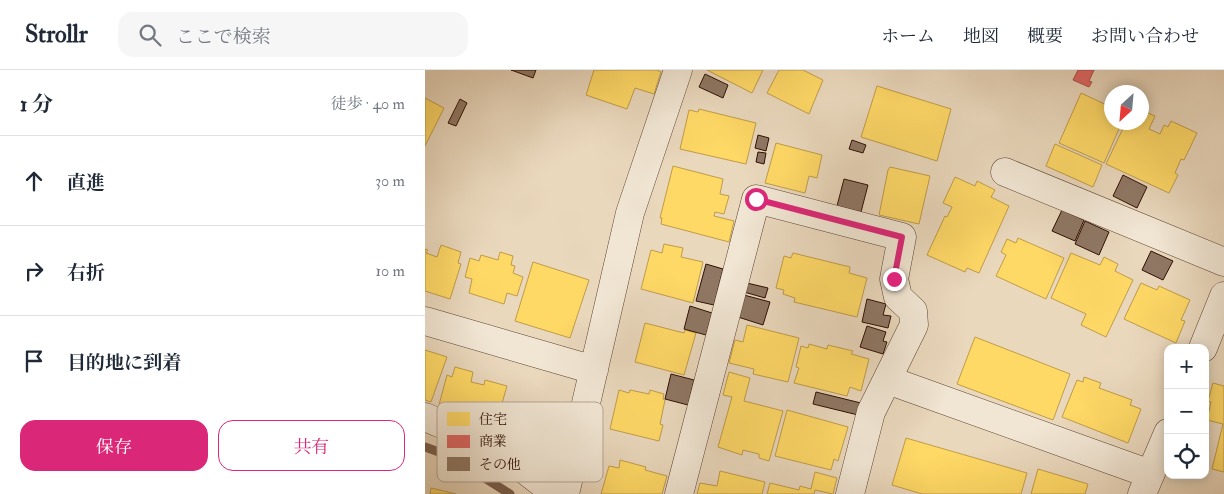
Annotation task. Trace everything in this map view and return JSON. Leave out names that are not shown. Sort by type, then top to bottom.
[{"type":"street","points":[[587,402],[630,213],[678,70]]},
{"type":"street","points":[[1005,172],[1224,262]]},
{"type":"street","points":[[679,494],[756,199],[902,237],[894,279],[898,297],[913,311],[914,326],[871,412],[850,494]]},
{"type":"street","points":[[1205,344],[1224,296]]},
{"type":"street","points":[[425,320],[594,370]]},
{"type":"street","points":[[888,380],[1146,484],[1168,434]]},
{"type":"street","points":[[425,417],[437,422]]},
{"type":"street","points":[[541,482],[556,494]]},
{"type":"building: 住宅","points":[[594,70],[657,70],[661,72],[654,94],[635,88],[627,109],[586,95]]},
{"type":"building: 住宅","points":[[707,70],[763,70],[752,93]]},
{"type":"building: 住宅","points":[[779,70],[803,70],[823,80],[809,114],[767,93]]},
{"type":"building: 住宅","points":[[877,86],[951,109],[937,161],[861,137]]},
{"type":"building: 住宅","points":[[1081,93],[1104,104],[1104,130],[1118,130],[1104,163],[1059,143]]},
{"type":"building: 住宅","points":[[425,98],[444,108],[425,146]]},
{"type":"building: 住宅","points":[[699,109],[756,123],[746,164],[680,149],[689,110],[698,112]]},
{"type":"building: 住宅","points":[[1149,113],[1155,116],[1149,129]]},
{"type":"building: 住宅","points":[[1171,121],[1197,133],[1184,160],[1181,159],[1175,173],[1178,175],[1169,193],[1106,164],[1122,130],[1149,129],[1160,134],[1164,125],[1168,127]]},
{"type":"building: 住宅","points":[[776,143],[822,155],[817,178],[809,176],[805,193],[765,183]]},
{"type":"building: 住宅","points":[[1055,144],[1102,165],[1093,187],[1046,166]]},
{"type":"building: 住宅","points":[[673,166],[723,179],[720,194],[729,196],[724,214],[715,212],[714,216],[734,221],[729,242],[661,224],[662,218],[660,218]]},
{"type":"building: 住宅","points":[[890,167],[930,176],[919,224],[879,215]]},
{"type":"building: 住宅","points":[[955,177],[975,186],[977,181],[995,190],[991,197],[1009,206],[979,273],[967,268],[965,272],[927,255],[945,216],[947,217],[952,207],[943,203]]},
{"type":"building: 住宅","points":[[1018,238],[1064,258],[1046,299],[996,276],[1006,255],[1001,252],[1007,239],[1016,243]]},
{"type":"building: 住宅","points":[[664,244],[683,248],[681,257],[703,262],[693,303],[641,289],[651,250],[662,253]]},
{"type":"building: 住宅","points":[[441,245],[461,252],[458,263],[461,264],[450,299],[425,291],[425,249],[428,250],[426,253],[437,257]]},
{"type":"building: 住宅","points":[[500,252],[513,256],[511,265],[515,266],[513,273],[523,277],[517,296],[507,293],[504,304],[469,293],[472,279],[465,277],[470,258],[479,261],[481,255],[498,260]]},
{"type":"building: 住宅","points":[[793,253],[850,267],[849,273],[867,278],[857,317],[794,302],[795,298],[783,294],[784,290],[776,288],[784,256],[791,258]]},
{"type":"building: 住宅","points":[[1071,253],[1100,265],[1104,257],[1118,264],[1115,271],[1133,280],[1106,337],[1081,325],[1086,314],[1051,298]]},
{"type":"building: 住宅","points":[[533,262],[589,280],[570,338],[515,321]]},
{"type":"building: 住宅","points":[[1141,283],[1157,290],[1159,286],[1190,300],[1181,320],[1185,321],[1176,343],[1124,319]]},
{"type":"building: 住宅","points":[[645,323],[684,333],[685,330],[696,333],[684,375],[635,362]]},
{"type":"building: 住宅","points":[[747,325],[799,338],[788,382],[753,374],[754,369],[729,363],[735,340],[743,342]]},
{"type":"building: 住宅","points":[[975,337],[1070,374],[1053,420],[957,384]]},
{"type":"building: 住宅","points":[[809,344],[827,349],[828,345],[853,351],[851,354],[869,359],[861,391],[850,387],[847,396],[794,383],[799,368],[796,367],[801,346],[808,348]]},
{"type":"building: 住宅","points":[[425,350],[447,357],[431,402],[425,400]]},
{"type":"building: 住宅","points":[[455,367],[473,372],[471,382],[484,385],[485,380],[507,386],[502,402],[440,402],[447,375],[452,377]]},
{"type":"building: 住宅","points":[[729,372],[750,378],[744,401],[783,411],[769,461],[759,458],[759,454],[743,450],[742,455],[718,447],[732,397],[723,395]]},
{"type":"building: 住宅","points":[[1084,377],[1101,383],[1099,388],[1132,400],[1130,405],[1141,409],[1128,443],[1062,417],[1077,380],[1083,382]]},
{"type":"building: 住宅","points":[[1213,383],[1224,386],[1224,472],[1212,469],[1223,424],[1209,420],[1211,402],[1209,401]]},
{"type":"building: 住宅","points":[[619,390],[629,393],[630,390],[649,394],[650,390],[664,394],[663,399],[665,400],[660,424],[663,425],[659,441],[610,429]]},
{"type":"building: 住宅","points":[[787,410],[848,427],[838,461],[834,459],[831,470],[775,456]]},
{"type":"building: 住宅","points":[[906,438],[1027,473],[1021,494],[922,494],[892,485]]},
{"type":"building: 住宅","points":[[620,460],[646,467],[645,470],[667,476],[662,494],[601,494],[609,466],[619,468]]},
{"type":"building: 住宅","points":[[1038,469],[1088,484],[1085,494],[1031,494]]},
{"type":"building: 住宅","points":[[720,471],[765,482],[762,494],[697,494],[700,483],[717,486]]},
{"type":"building: 住宅","points":[[815,472],[837,478],[833,494],[815,490],[814,494],[767,494],[770,483],[799,490],[800,486],[811,489]]},
{"type":"building: 住宅","points":[[431,488],[456,494],[430,494]]},
{"type":"building: 商業","points":[[1078,70],[1094,70],[1089,81],[1092,82],[1089,87],[1073,80]]},
{"type":"building: その他","points":[[511,70],[536,70],[533,78]]},
{"type":"building: その他","points":[[705,74],[728,85],[723,98],[699,87]]},
{"type":"building: その他","points":[[460,99],[467,103],[456,126],[448,123]]},
{"type":"building: その他","points":[[758,135],[769,138],[766,151],[755,148]]},
{"type":"building: その他","points":[[852,140],[866,145],[863,153],[849,149]]},
{"type":"building: その他","points":[[758,152],[766,153],[764,164],[756,162]]},
{"type":"building: その他","points":[[1123,175],[1147,187],[1137,208],[1113,196]]},
{"type":"building: その他","points":[[844,179],[868,185],[861,212],[837,206]]},
{"type":"building: その他","points":[[1062,210],[1084,220],[1075,241],[1052,231]]},
{"type":"building: その他","points":[[1085,221],[1109,232],[1099,255],[1075,244]]},
{"type":"building: その他","points":[[1151,251],[1173,261],[1163,280],[1142,270]]},
{"type":"building: その他","points":[[706,264],[723,269],[714,305],[696,301]]},
{"type":"building: その他","points":[[747,283],[768,288],[765,298],[744,292]]},
{"type":"building: その他","points":[[744,295],[770,302],[763,325],[738,317]]},
{"type":"building: その他","points":[[867,299],[886,304],[883,315],[891,316],[888,328],[862,322]]},
{"type":"building: その他","points":[[690,306],[712,313],[706,335],[684,329]]},
{"type":"building: その他","points":[[867,326],[886,332],[883,341],[887,342],[883,354],[860,347]]},
{"type":"building: その他","points":[[671,374],[694,380],[688,405],[665,399]]},
{"type":"building: その他","points":[[816,392],[861,403],[858,415],[813,404]]},
{"type":"waterway","points":[[425,447],[437,451]]},
{"type":"waterway","points":[[491,482],[510,494]]},
{"type":"route","points":[[756,199],[902,237],[894,279]]}]
